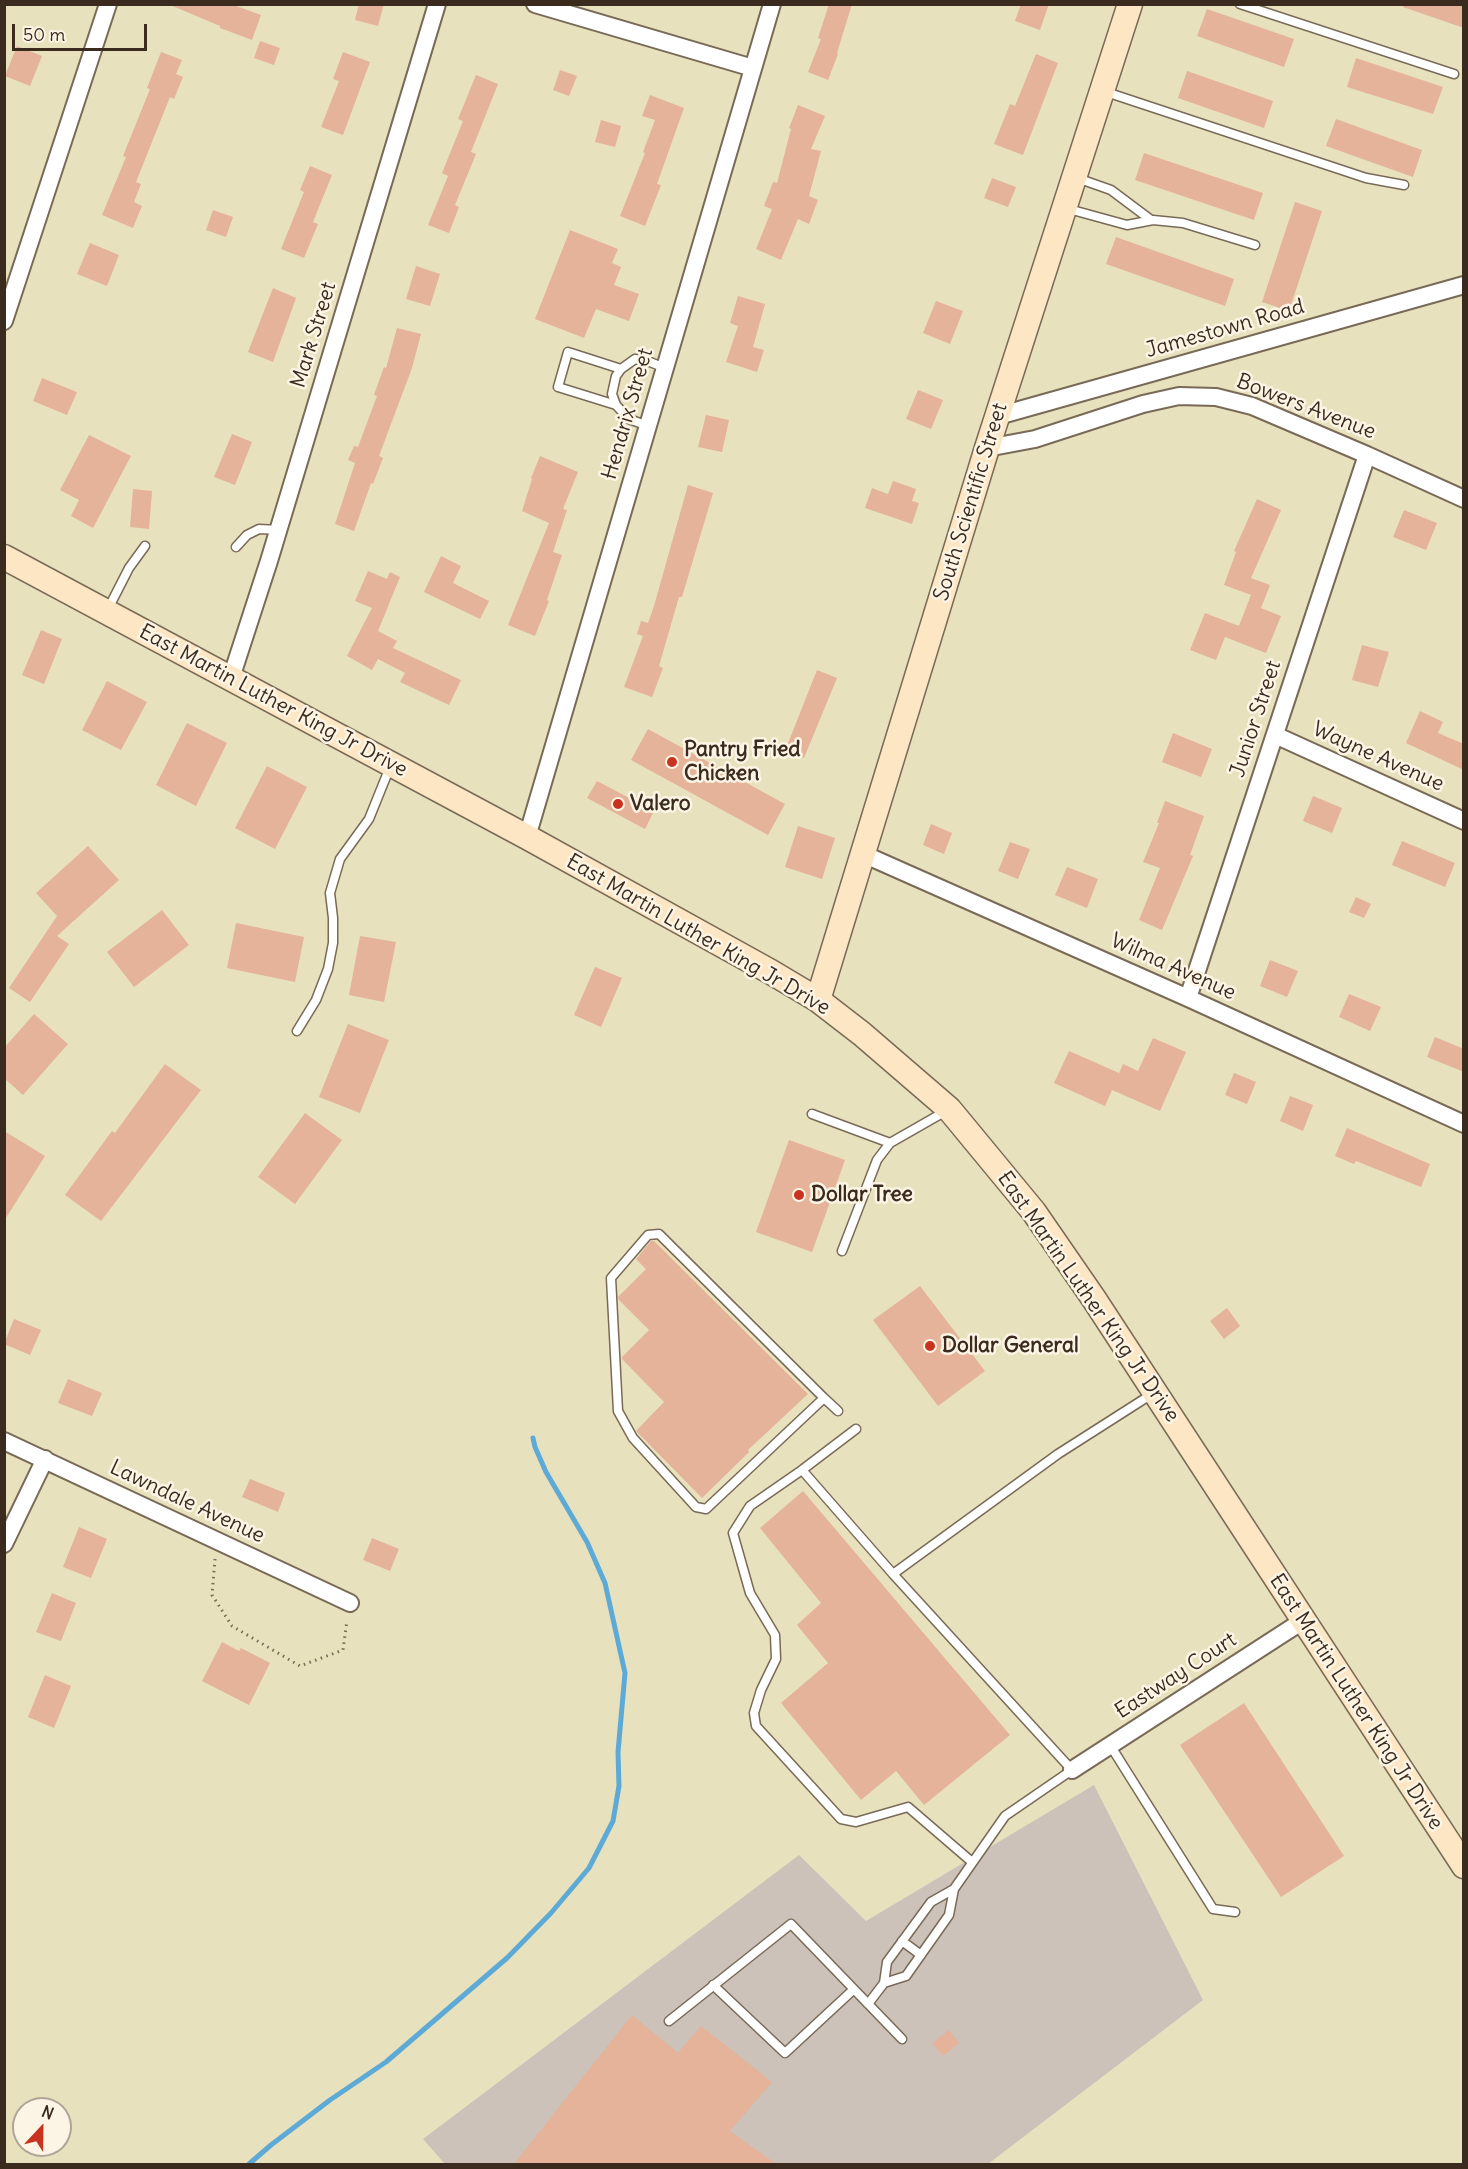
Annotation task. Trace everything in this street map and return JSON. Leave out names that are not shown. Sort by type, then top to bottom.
[{"type":"main road","name":"South Scientific Street","points":[[818,1000],[987,448],[1130,4]]},
{"type":"main road","name":"East Martin Luther King Jr Drive","points":[[4,556],[527,837],[706,935],[818,1000],[862,1034],[949,1109],[1034,1212],[1155,1392],[1464,1866]]},
{"type":"street","points":[[4,321],[108,4]]},
{"type":"street","name":"Mark Street","points":[[231,678],[279,530],[437,4]]},
{"type":"street","points":[[535,4],[753,68]]},
{"type":"street","name":"Hendrix Street","points":[[527,837],[772,4]]},
{"type":"street","name":"Jamestown Road","points":[[998,416],[1464,285]]},
{"type":"street","name":"Bowers Avenue","points":[[987,448],[1035,439],[1143,404],[1179,396],[1216,397],[1252,406],[1367,454],[1464,499]]},
{"type":"street","name":"Junior Street","points":[[1188,998],[1367,454]]},
{"type":"street","name":"Wayne Avenue","points":[[1275,735],[1464,821]]},
{"type":"street","name":"Wilma Avenue","points":[[863,854],[1188,998],[1464,1124]]},
{"type":"street","name":"Lawndale Avenue","points":[[4,1441],[350,1604]]},
{"type":"street","points":[[4,1544],[45,1459]]},
{"type":"street","name":"Eastway Court","points":[[1072,1770],[1304,1620]]},
{"type":"lane","points":[[1240,4],[1454,74]]},
{"type":"lane","points":[[1103,91],[1366,178],[1404,185]]},
{"type":"lane","points":[[1075,177],[1111,190],[1151,220]]},
{"type":"lane","points":[[1065,208],[1127,225],[1151,220],[1184,223],[1255,244]]},
{"type":"lane","points":[[616,405],[558,387],[568,352],[621,369]]},
{"type":"lane","points":[[648,426],[629,419],[616,405],[612,394],[616,376],[634,359],[665,368]]},
{"type":"lane","points":[[236,547],[247,535],[259,529],[279,530]]},
{"type":"lane","points":[[107,611],[129,568],[145,546]]},
{"type":"lane","points":[[297,1031],[316,1000],[328,969],[333,943],[330,893],[340,859],[369,819],[391,764]]},
{"type":"lane","points":[[842,1251],[877,1160],[890,1143],[949,1109]]},
{"type":"lane","points":[[812,1114],[890,1143]]},
{"type":"lane","points":[[824,1398],[706,1509],[696,1507],[633,1438],[618,1411],[611,1278],[648,1235],[659,1234],[824,1398],[838,1412]]},
{"type":"lane","points":[[893,1574],[1058,1454],[1155,1392]]},
{"type":"lane","points":[[856,1429],[750,1506],[733,1533],[750,1593],[775,1635],[776,1659],[761,1690],[754,1713],[756,1726],[841,1819],[856,1822],[908,1807],[972,1862]]},
{"type":"lane","points":[[801,1470],[1072,1770],[1005,1816],[954,1889],[950,1915],[906,1976],[884,1983]]},
{"type":"lane","points":[[1110,1745],[1213,1909],[1235,1912]]},
{"type":"lane","points":[[868,2004],[884,1983],[887,1962],[931,1902],[954,1889]]},
{"type":"lane","points":[[669,2021],[791,1924],[902,2039]]},
{"type":"lane","points":[[902,1941],[921,1955]]},
{"type":"lane","points":[[713,1985],[785,2053],[853,1990]]},
{"type":"path","points":[[216,1540],[212,1595],[232,1626],[300,1666],[343,1650],[350,1604]]},
{"type":"shaded area","points":[[1094,1785],[1203,2000],[988,2164],[445,2164],[423,2139],[799,1855],[866,1921]]},
{"type":"building","points":[[168,4],[231,4],[261,15],[252,40]]},
{"type":"building","points":[[359,4],[384,4],[378,26],[355,20]]},
{"type":"building","points":[[829,4],[852,4],[828,80],[808,72],[821,39],[818,38]]},
{"type":"building","points":[[1021,4],[1049,4],[1040,30],[1015,21]]},
{"type":"building","points":[[1404,4],[1464,4],[1464,28],[1403,7]]},
{"type":"building","points":[[1207,9],[1294,39],[1284,67],[1197,36]]},
{"type":"building","points":[[260,41],[280,48],[274,65],[254,58]]},
{"type":"building","points":[[17,46],[42,56],[30,86],[5,76]]},
{"type":"building","points":[[161,52],[182,60],[176,74],[183,77],[174,99],[170,97],[136,182],[141,184],[134,202],[142,206],[133,228],[102,215],[126,157],[123,156],[150,89],[147,88]]},
{"type":"building","points":[[343,52],[370,62],[343,135],[321,127],[339,81],[333,79]]},
{"type":"building","points":[[1036,54],[1058,63],[1023,155],[994,144],[1010,104],[1015,106]]},
{"type":"building","points":[[1356,58],[1443,87],[1433,114],[1347,87]]},
{"type":"building","points":[[560,70],[577,76],[569,96],[553,90]]},
{"type":"building","points":[[1187,71],[1273,101],[1264,128],[1178,98]]},
{"type":"building","points":[[476,75],[498,84],[471,152],[476,154],[455,205],[459,207],[449,233],[428,225],[448,176],[442,173],[463,121],[458,119]]},
{"type":"building","points":[[650,95],[684,108],[657,184],[661,185],[645,226],[620,216],[645,153],[643,152],[655,120],[642,116]]},
{"type":"building","points":[[798,105],[825,116],[811,149],[821,151],[809,196],[818,200],[809,224],[798,219],[781,260],[756,249],[772,209],[764,206],[773,182],[777,183],[791,129],[789,128]]},
{"type":"building","points":[[1336,119],[1422,150],[1413,177],[1326,146]]},
{"type":"building","points":[[601,120],[621,126],[615,147],[595,142]]},
{"type":"building","points":[[1144,153],[1263,193],[1254,220],[1135,180]]},
{"type":"building","points":[[310,166],[332,175],[313,222],[318,224],[304,258],[281,249],[304,192],[300,190]]},
{"type":"building","points":[[992,178],[1016,187],[1008,207],[984,198]]},
{"type":"building","points":[[1295,202],[1322,211],[1289,311],[1262,302]]},
{"type":"building","points":[[213,210],[233,217],[226,237],[206,230]]},
{"type":"building","points":[[570,230],[618,249],[612,263],[621,267],[614,285],[639,294],[629,321],[596,309],[584,338],[535,319]]},
{"type":"building","points":[[1116,237],[1234,279],[1225,306],[1106,264]]},
{"type":"building","points":[[90,243],[119,255],[107,286],[77,274]]},
{"type":"building","points":[[416,266],[440,274],[430,306],[406,299]]},
{"type":"building","points":[[273,288],[296,298],[273,362],[248,352]]},
{"type":"building","points":[[738,296],[765,304],[753,347],[764,350],[757,372],[726,362],[738,326],[730,323]]},
{"type":"building","points":[[936,301],[963,311],[950,344],[923,333]]},
{"type":"building","points":[[397,328],[421,334],[412,368],[379,456],[383,458],[373,484],[371,483],[354,531],[335,524],[355,463],[348,460],[354,446],[358,447],[377,396],[374,395],[384,367],[386,368]]},
{"type":"building","points":[[42,378],[77,392],[67,415],[33,401]]},
{"type":"building","points":[[918,390],[943,400],[931,429],[906,419]]},
{"type":"building","points":[[706,415],[729,420],[722,452],[698,447]]},
{"type":"building","points":[[232,434],[252,442],[235,485],[214,477]]},
{"type":"building","points":[[89,435],[131,456],[93,528],[71,516],[79,500],[60,490]]},
{"type":"building","points":[[540,456],[578,472],[563,509],[567,510],[553,552],[562,555],[547,600],[549,601],[535,636],[508,625],[549,523],[522,511]]},
{"type":"building","points":[[893,481],[916,489],[912,501],[919,503],[912,524],[865,508],[872,488],[888,494]]},
{"type":"building","points":[[688,485],[713,493],[682,597],[679,597],[659,666],[663,668],[652,697],[624,687],[643,636],[637,634],[641,621],[648,623],[654,606]]},
{"type":"building","points":[[133,489],[152,491],[149,529],[130,527]]},
{"type":"building","points":[[1257,499],[1281,510],[1251,578],[1270,585],[1261,608],[1281,616],[1266,653],[1225,637],[1216,660],[1190,650],[1205,613],[1239,626],[1251,595],[1224,585],[1236,552],[1234,551]]},
{"type":"building","points":[[1404,510],[1437,523],[1426,550],[1393,537]]},
{"type":"building","points":[[441,556],[461,566],[453,583],[489,601],[480,619],[424,592]]},
{"type":"building","points":[[368,571],[387,579],[390,572],[400,577],[378,631],[397,641],[393,648],[461,680],[449,705],[400,682],[405,673],[378,659],[372,670],[347,656],[372,608],[355,601]]},
{"type":"building","points":[[41,630],[62,639],[44,684],[22,675]]},
{"type":"building","points":[[1362,645],[1389,652],[1378,687],[1352,680]]},
{"type":"building","points":[[817,670],[837,678],[804,758],[785,751]]},
{"type":"building","points":[[107,681],[147,702],[121,750],[82,730]]},
{"type":"building","points":[[1420,711],[1443,722],[1438,733],[1464,744],[1464,770],[1406,743]]},
{"type":"building","points":[[187,723],[227,743],[196,806],[156,785]]},
{"type":"building","points":[[648,729],[785,804],[768,835],[631,760]]},
{"type":"building","points":[[1173,733],[1212,749],[1201,777],[1162,762]]},
{"type":"building","points":[[267,766],[307,787],[275,849],[235,828]]},
{"type":"building","points":[[597,781],[654,811],[645,829],[587,798]]},
{"type":"building","points":[[1313,796],[1342,808],[1332,833],[1303,821]]},
{"type":"building","points":[[1165,801],[1204,816],[1190,855],[1193,856],[1162,930],[1139,920],[1160,868],[1143,862],[1159,823],[1157,823]]},
{"type":"building","points":[[931,824],[952,833],[944,854],[923,845]]},
{"type":"building","points":[[798,826],[835,838],[822,879],[785,867]]},
{"type":"building","points":[[1402,841],[1455,863],[1445,887],[1392,865]]},
{"type":"building","points":[[1010,842],[1030,849],[1018,879],[998,871]]},
{"type":"building","points":[[88,846],[119,880],[57,936],[69,944],[30,1002],[9,988],[57,916],[36,893]]},
{"type":"building","points":[[1067,867],[1098,879],[1087,908],[1055,895]]},
{"type":"building","points":[[1356,897],[1371,904],[1364,918],[1349,912]]},
{"type":"building","points":[[162,910],[189,945],[134,987],[107,952]]},
{"type":"building","points":[[236,923],[304,937],[295,982],[227,968]]},
{"type":"building","points":[[360,936],[396,942],[384,1002],[349,995]]},
{"type":"building","points":[[1270,960],[1298,971],[1287,997],[1260,986]]},
{"type":"building","points":[[595,967],[622,978],[601,1027],[574,1015]]},
{"type":"building","points":[[1349,994],[1381,1007],[1370,1031],[1339,1017]]},
{"type":"building","points":[[34,1014],[68,1044],[23,1095],[4,1078],[4,1048]]},
{"type":"building","points":[[348,1024],[389,1040],[360,1113],[319,1097]]},
{"type":"building","points":[[1435,1037],[1464,1049],[1464,1072],[1427,1057]]},
{"type":"building","points":[[1153,1038],[1186,1052],[1160,1111],[1112,1090],[1105,1106],[1054,1083],[1069,1051],[1119,1073],[1123,1064],[1138,1071]]},
{"type":"building","points":[[165,1064],[201,1090],[101,1221],[65,1195],[112,1131],[115,1133]]},
{"type":"building","points":[[1234,1073],[1256,1082],[1247,1104],[1225,1095]]},
{"type":"building","points":[[1290,1096],[1313,1105],[1303,1131],[1280,1121]]},
{"type":"building","points":[[305,1113],[342,1140],[295,1204],[258,1177]]},
{"type":"building","points":[[1347,1128],[1430,1164],[1421,1187],[1356,1161],[1354,1164],[1335,1156]]},
{"type":"building","points":[[4,1131],[45,1156],[4,1221]]},
{"type":"building","points":[[789,1140],[845,1160],[812,1252],[756,1232]]},
{"type":"building","points":[[651,1241],[654,1241],[808,1394],[748,1450],[749,1452],[702,1498],[636,1431],[664,1402],[622,1359],[649,1330],[618,1297],[646,1269],[636,1259]]},
{"type":"building","points":[[920,1286],[985,1371],[938,1406],[873,1320]]},
{"type":"building","points":[[1227,1308],[1240,1326],[1224,1339],[1210,1321]]},
{"type":"building","points":[[14,1319],[41,1330],[30,1355],[4,1344]]},
{"type":"building","points":[[68,1379],[102,1393],[92,1416],[58,1403]]},
{"type":"building","points":[[250,1479],[285,1493],[278,1512],[242,1497]]},
{"type":"building","points":[[803,1491],[1010,1735],[924,1805],[896,1771],[861,1800],[781,1703],[828,1663],[797,1625],[821,1603],[760,1528]]},
{"type":"building","points":[[79,1527],[107,1539],[91,1578],[63,1567]]},
{"type":"building","points":[[372,1538],[399,1549],[390,1571],[363,1560]]},
{"type":"building","points":[[52,1593],[76,1603],[61,1641],[36,1632]]},
{"type":"building","points":[[222,1642],[239,1651],[241,1648],[270,1663],[249,1705],[202,1681]]},
{"type":"building","points":[[45,1675],[71,1686],[54,1728],[28,1717]]},
{"type":"building","points":[[1244,1703],[1344,1856],[1281,1897],[1180,1745]]},
{"type":"building","points":[[632,2015],[678,2053],[701,2026],[772,2082],[730,2131],[776,2164],[514,2164]]},
{"type":"building","points":[[949,2030],[959,2043],[943,2056],[932,2043]]},
{"type":"waterway","points":[[249,2164],[330,2100],[386,2062],[507,1958],[551,1913],[589,1868],[613,1821],[619,1786],[618,1752],[625,1673],[605,1583],[587,1542],[546,1472],[533,1438]]},
{"type":"place","name":"Pantry Fried Chicken","points":[[672,762]]},
{"type":"place","name":"Valero","points":[[618,804]]},
{"type":"place","name":"Dollar Tree","points":[[799,1195]]},
{"type":"place","name":"Dollar General","points":[[930,1346]]}]
